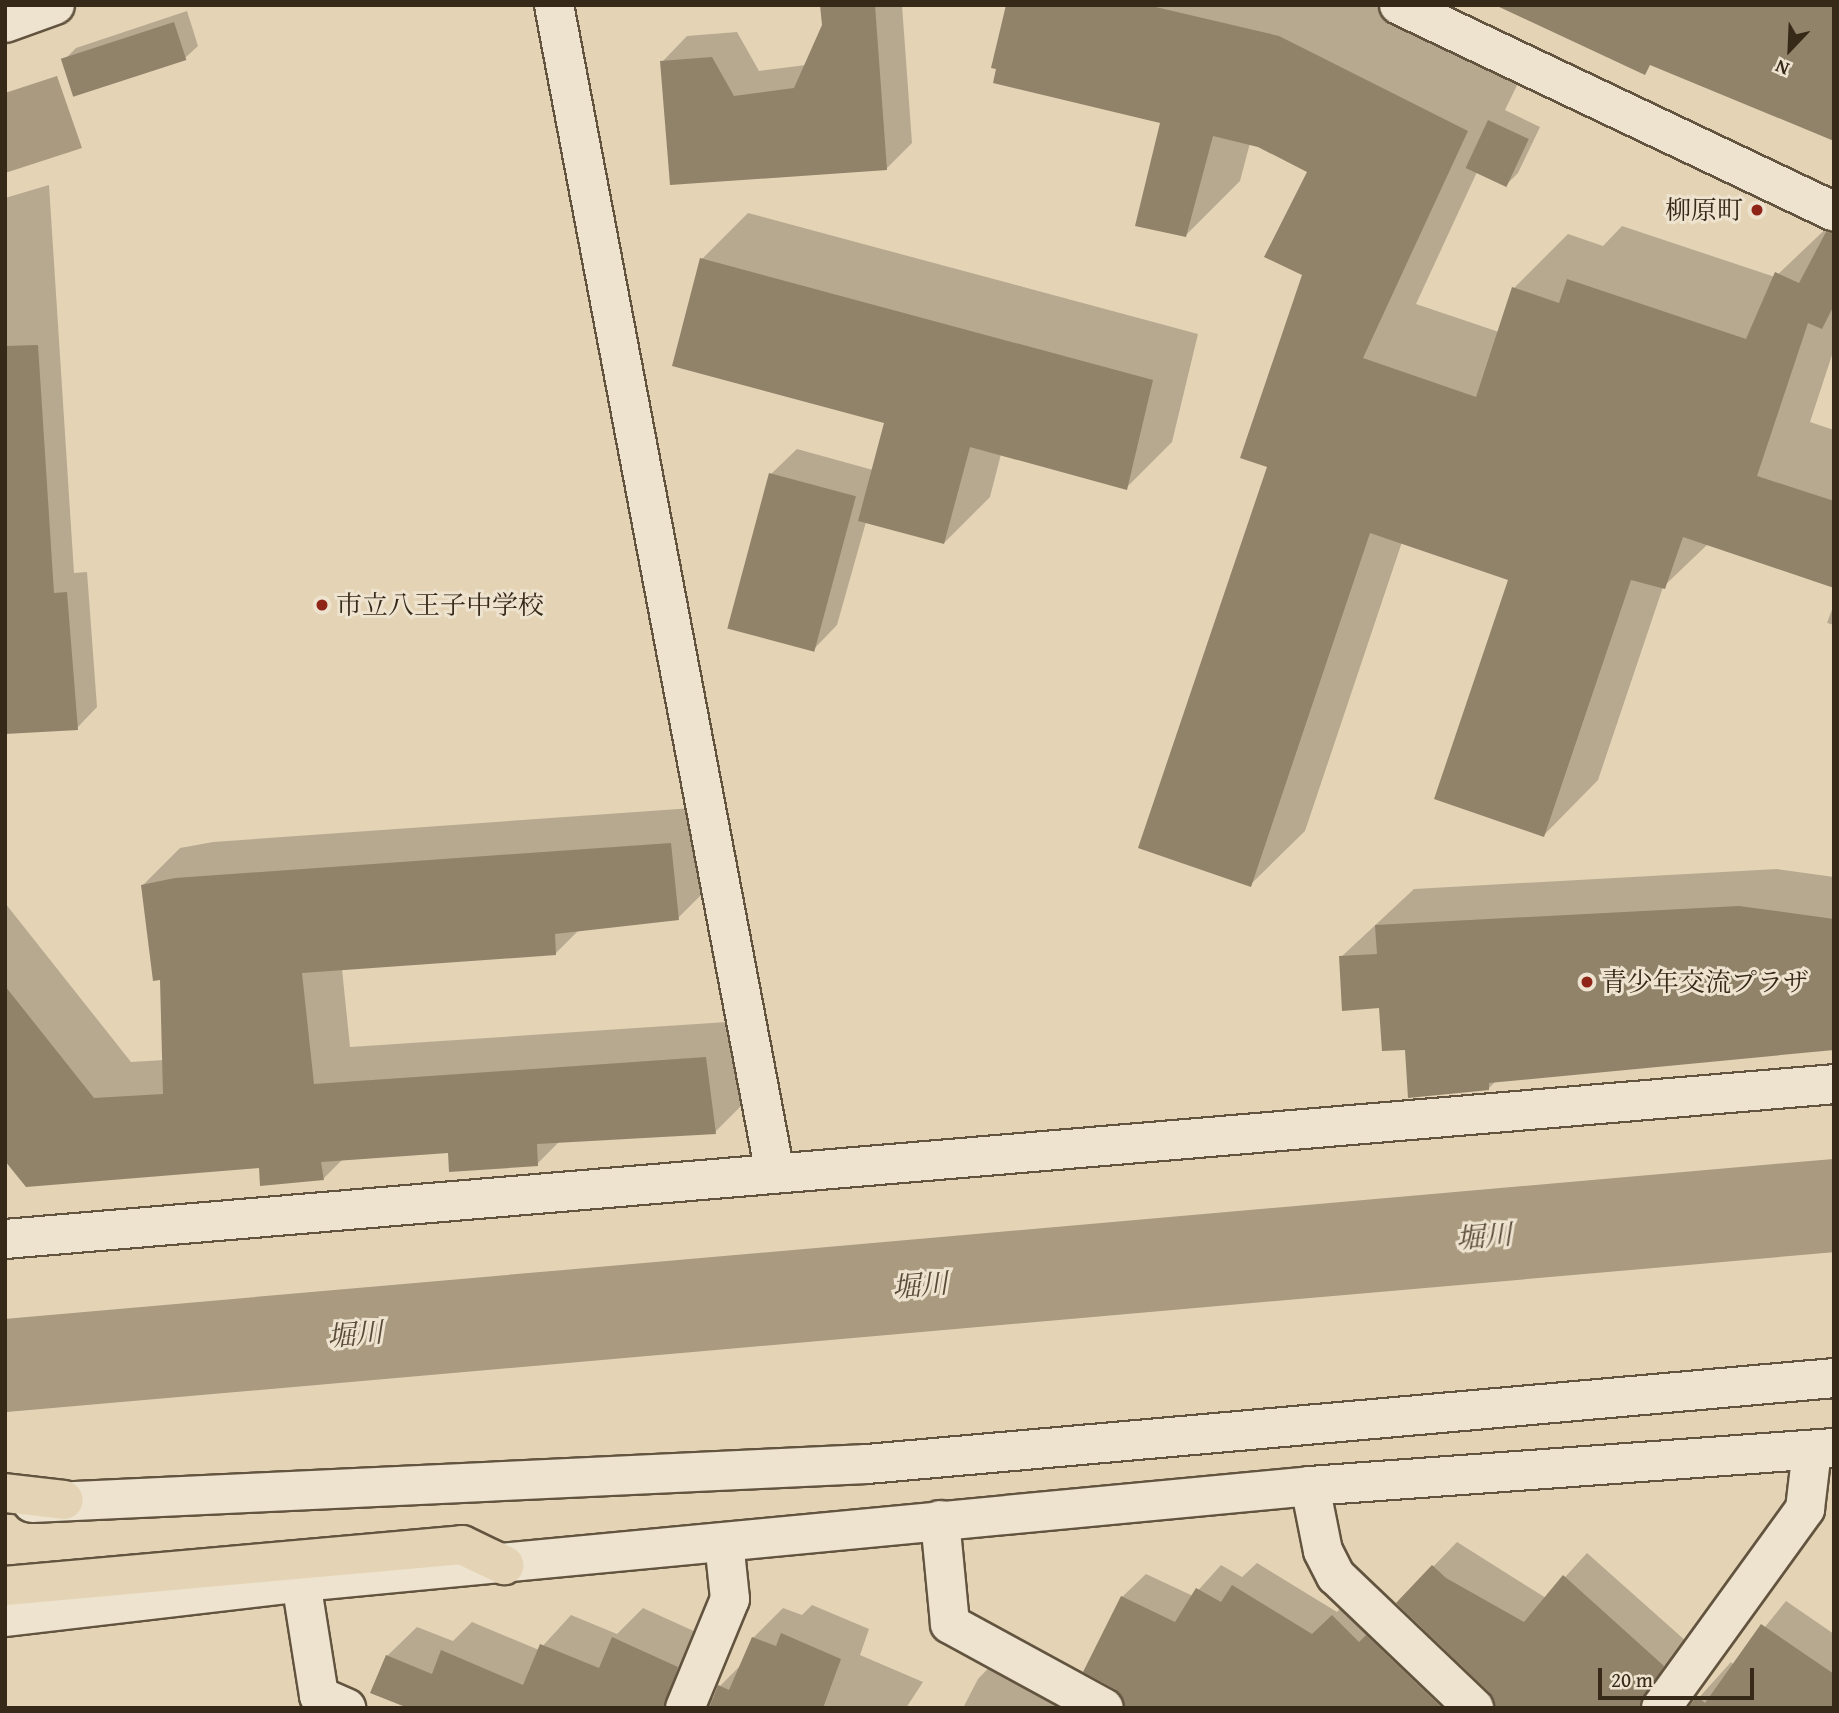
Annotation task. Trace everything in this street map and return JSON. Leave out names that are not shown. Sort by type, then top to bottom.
[{"type":"highway","points":[[5,1493],[64,1500]]},
{"type":"highway","points":[[5,1586],[462,1545],[504,1565]]},
{"type":"street","points":[[5,23],[55,5]]},
{"type":"street","points":[[554,5],[775,1173]]},
{"type":"street","points":[[1399,5],[1834,212]]},
{"type":"street","points":[[5,1239],[1834,1084]]},
{"type":"street","points":[[5,1506],[64,1500],[867,1464],[1834,1378]]},
{"type":"street","points":[[5,1617],[301,1582],[504,1565],[1310,1486],[1823,1449],[1805,1509],[1661,1708]]},
{"type":"street","points":[[1310,1486],[1323,1551],[1336,1576],[1474,1708]]},
{"type":"street","points":[[940,1521],[950,1624],[1104,1708]]},
{"type":"street","points":[[685,1708],[730,1600],[724,1542]]},
{"type":"street","points":[[301,1582],[319,1696],[346,1708]]},
{"type":"shaded area","points":[[57,76],[82,148],[5,173],[5,93]]},
{"type":"building","points":[[820,5],[875,5],[887,170],[670,185],[660,61],[712,57],[734,96],[794,88],[822,25]]},
{"type":"building","points":[[1006,5],[1147,5],[1279,36],[1468,131],[1363,358],[1476,397],[1512,287],[1559,303],[1567,279],[1746,339],[1775,272],[1799,283],[1826,232],[1834,234],[1834,305],[1822,329],[1808,323],[1757,476],[1834,501],[1834,588],[1683,537],[1665,589],[1631,580],[1544,837],[1434,799],[1508,580],[1370,533],[1251,887],[1138,848],[1267,467],[1240,458],[1302,275],[1264,257],[1307,172],[1258,147],[1213,136],[1186,237],[1135,226],[1160,123],[993,83],[996,69],[991,68]]},
{"type":"building","points":[[1495,5],[1834,5],[1834,141],[1650,65],[1645,75]]},
{"type":"building","points":[[174,22],[186,60],[73,97],[61,59]]},
{"type":"building","points":[[1488,120],[1529,139],[1506,187],[1466,168]]},
{"type":"building","points":[[700,258],[1153,380],[1127,490],[970,447],[944,544],[858,521],[884,423],[672,366]]},
{"type":"building","points":[[38,345],[54,593],[67,592],[78,730],[5,734],[5,346]]},
{"type":"building","points":[[769,473],[856,496],[814,652],[727,629]]},
{"type":"building","points":[[671,843],[679,920],[555,934],[556,955],[302,973],[314,1084],[706,1057],[716,1134],[537,1144],[538,1166],[449,1172],[448,1153],[321,1162],[324,1180],[260,1186],[259,1168],[26,1187],[5,1161],[5,986],[94,1098],[163,1094],[160,980],[153,981],[141,885],[175,878]]},
{"type":"building","name":"青少年交流プラザ","points":[[1739,906],[1834,919],[1834,1050],[1489,1083],[1489,1090],[1408,1098],[1405,1050],[1382,1051],[1379,1008],[1342,1011],[1339,956],[1377,954],[1375,925]]},
{"type":"building","points":[[1432,1565],[1446,1578],[1524,1622],[1563,1575],[1664,1666],[1639,1708],[1495,1708],[1489,1692],[1396,1603]]},
{"type":"building","points":[[1232,1585],[1312,1634],[1332,1615],[1359,1642],[1366,1635],[1442,1708],[1126,1708],[1115,1689],[1083,1672],[1121,1596],[1175,1622],[1196,1588],[1221,1602]]},
{"type":"building","points":[[1761,1624],[1834,1674],[1834,1708],[1688,1708],[1697,1696],[1705,1703]]},
{"type":"building","points":[[781,1633],[841,1659],[823,1708],[709,1708],[718,1685],[729,1690],[752,1637],[776,1646]]},
{"type":"building","points":[[612,1637],[678,1667],[664,1708],[408,1708],[370,1693],[386,1655],[432,1674],[441,1650],[523,1685],[540,1644],[599,1668]]},
{"type":"waterway","name":"堀川","points":[[5,1365],[1834,1205]]},
{"type":"place","name":"柳原町","points":[[1757,210]]},
{"type":"place","name":"市立八王子中学校","points":[[322,605]]},
{"type":"place","name":"青少年交流プラザ","points":[[1587,982]]}]
